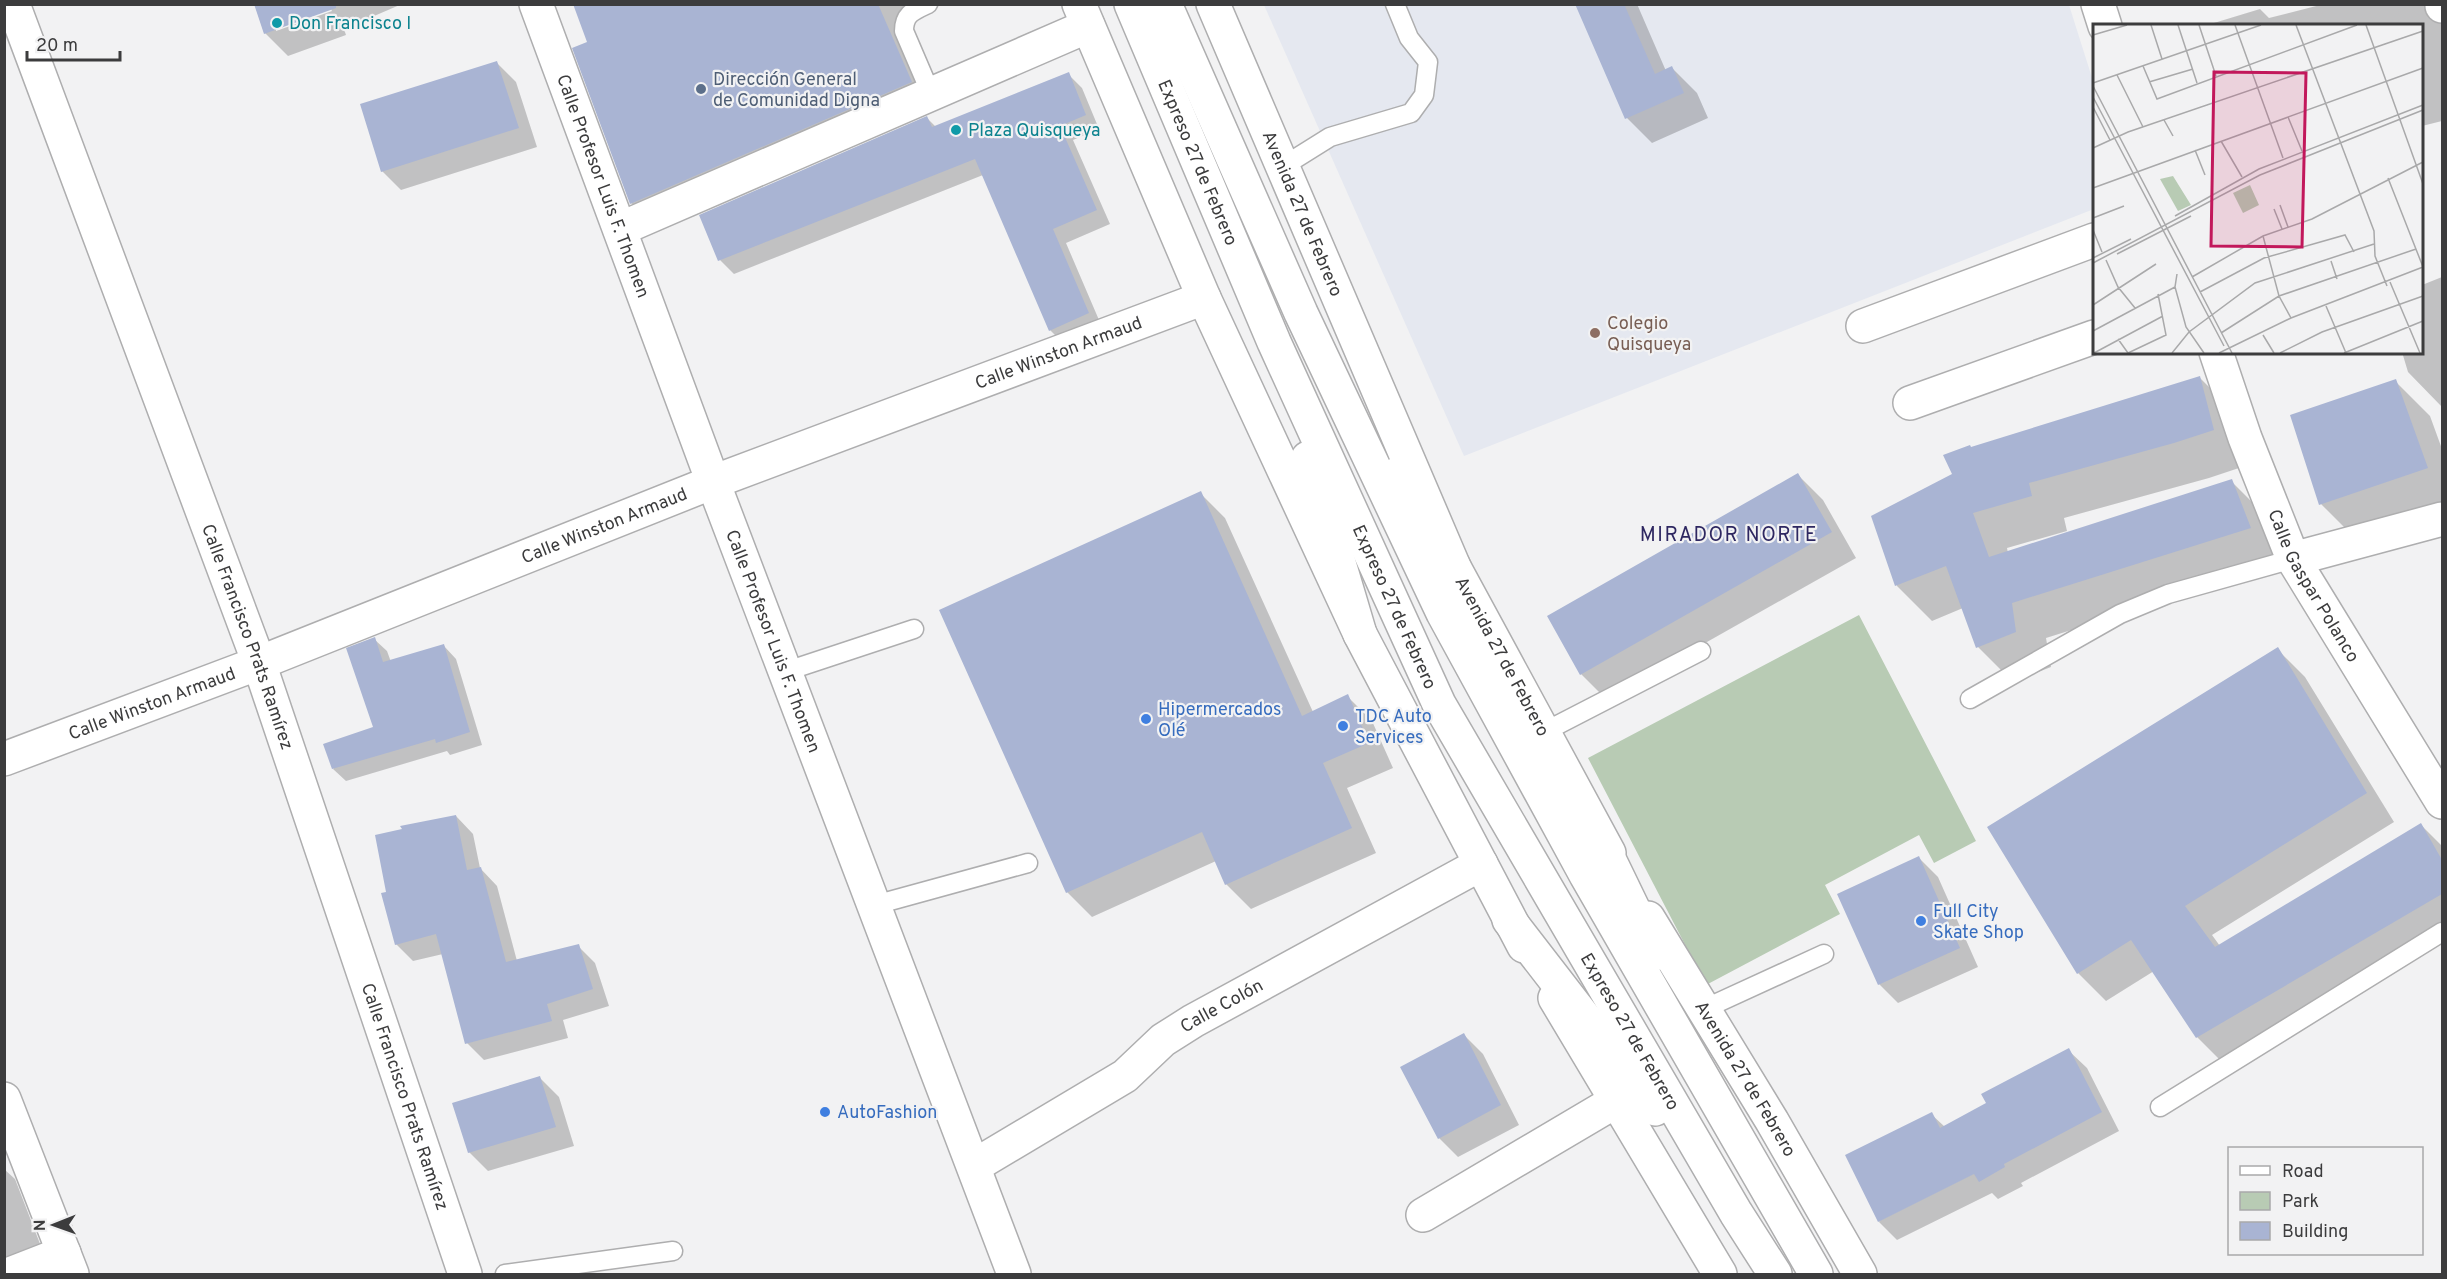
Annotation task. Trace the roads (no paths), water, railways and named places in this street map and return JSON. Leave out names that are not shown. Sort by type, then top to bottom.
[{"type":"main road","name":"Calle Francisco Prats Ramírez","points":[[13,4],[258,663],[465,1275]]},
{"type":"main road","name":"Calle Profesor Luis F. Thomen","points":[[536,4],[713,482],[975,1166],[1014,1275]]},
{"type":"main road","name":"Expreso 27 de Febrero","points":[[1131,4],[1274,342],[1439,704],[1736,1213]]},
{"type":"main road","name":"Expreso 27 de Febrero","points":[[1165,4],[1301,313],[1443,613],[1586,875],[1766,1186]]},
{"type":"main road","name":"Avenida 27 de Febrero","points":[[1213,4],[1454,567],[1594,828],[1704,1008],[1860,1275]]},
{"type":"main road","points":[[2098,4],[2104,24]]},
{"type":"main road","points":[[620,229],[931,94],[1083,15],[1204,298],[1360,634],[1509,920],[1720,1275]]},
{"type":"main road","points":[[1863,326],[2093,240]]},
{"type":"main road","name":"Calle Winston Armaud","points":[[4,759],[258,663],[713,482],[1204,298]]},
{"type":"main road","points":[[1301,313],[1454,567]]},
{"type":"main road","points":[[1910,403],[2093,337]]},
{"type":"main road","points":[[1274,342],[1360,634]]},
{"type":"main road","name":"Calle Gaspar Polanco","points":[[2217,354],[2245,438],[2293,560],[2442,802]]},
{"type":"main road","points":[[2293,560],[2442,519]]},
{"type":"main road","points":[[1594,828],[1766,1186],[1816,1275]]},
{"type":"main road","name":"Calle Colón","points":[[975,1166],[1125,1076],[1163,1040],[1193,1021],[1481,864]]},
{"type":"main road","points":[[1509,920],[1736,1213],[1775,1275]]},
{"type":"main road","points":[[4,1099],[68,1264],[10,1275]]},
{"type":"main road","points":[[1423,1215],[1616,1101]]},
{"type":"lane","points":[[928,4],[908,14],[904,22],[904,31],[931,94]]},
{"type":"lane","points":[[1282,167],[1330,137],[1411,114],[1424,95],[1428,62],[1409,38],[1395,4]]},
{"type":"lane","points":[[1970,699],[2120,614],[2168,594],[2293,560]]},
{"type":"lane","points":[[787,671],[914,628]]},
{"type":"lane","points":[[1542,733],[1701,651]]},
{"type":"lane","points":[[875,905],[1028,863]]},
{"type":"lane","points":[[2160,1107],[2442,932]]},
{"type":"lane","points":[[1704,1008],[1824,954]]},
{"type":"lane","points":[[505,1275],[673,1251]]},
{"type":"place","name":"Don Francisco I","points":[[277,23]]},
{"type":"place","name":"Dirección General de Comunidad Digna","points":[[701,89]]},
{"type":"place","name":"Plaza Quisqueya","points":[[956,130]]},
{"type":"place","name":"Colegio Quisqueya","points":[[1595,333]]},
{"type":"place","name":"Hipermercados Olé","points":[[1146,719]]},
{"type":"place","name":"TDC Auto Services","points":[[1343,726]]},
{"type":"place","name":"Full City Skate Shop","points":[[1921,921]]},
{"type":"place","name":"AutoFashion","points":[[825,1112]]},
{"type":"district","name":"MIRADOR NORTE","points":[[1729,534]]}]
